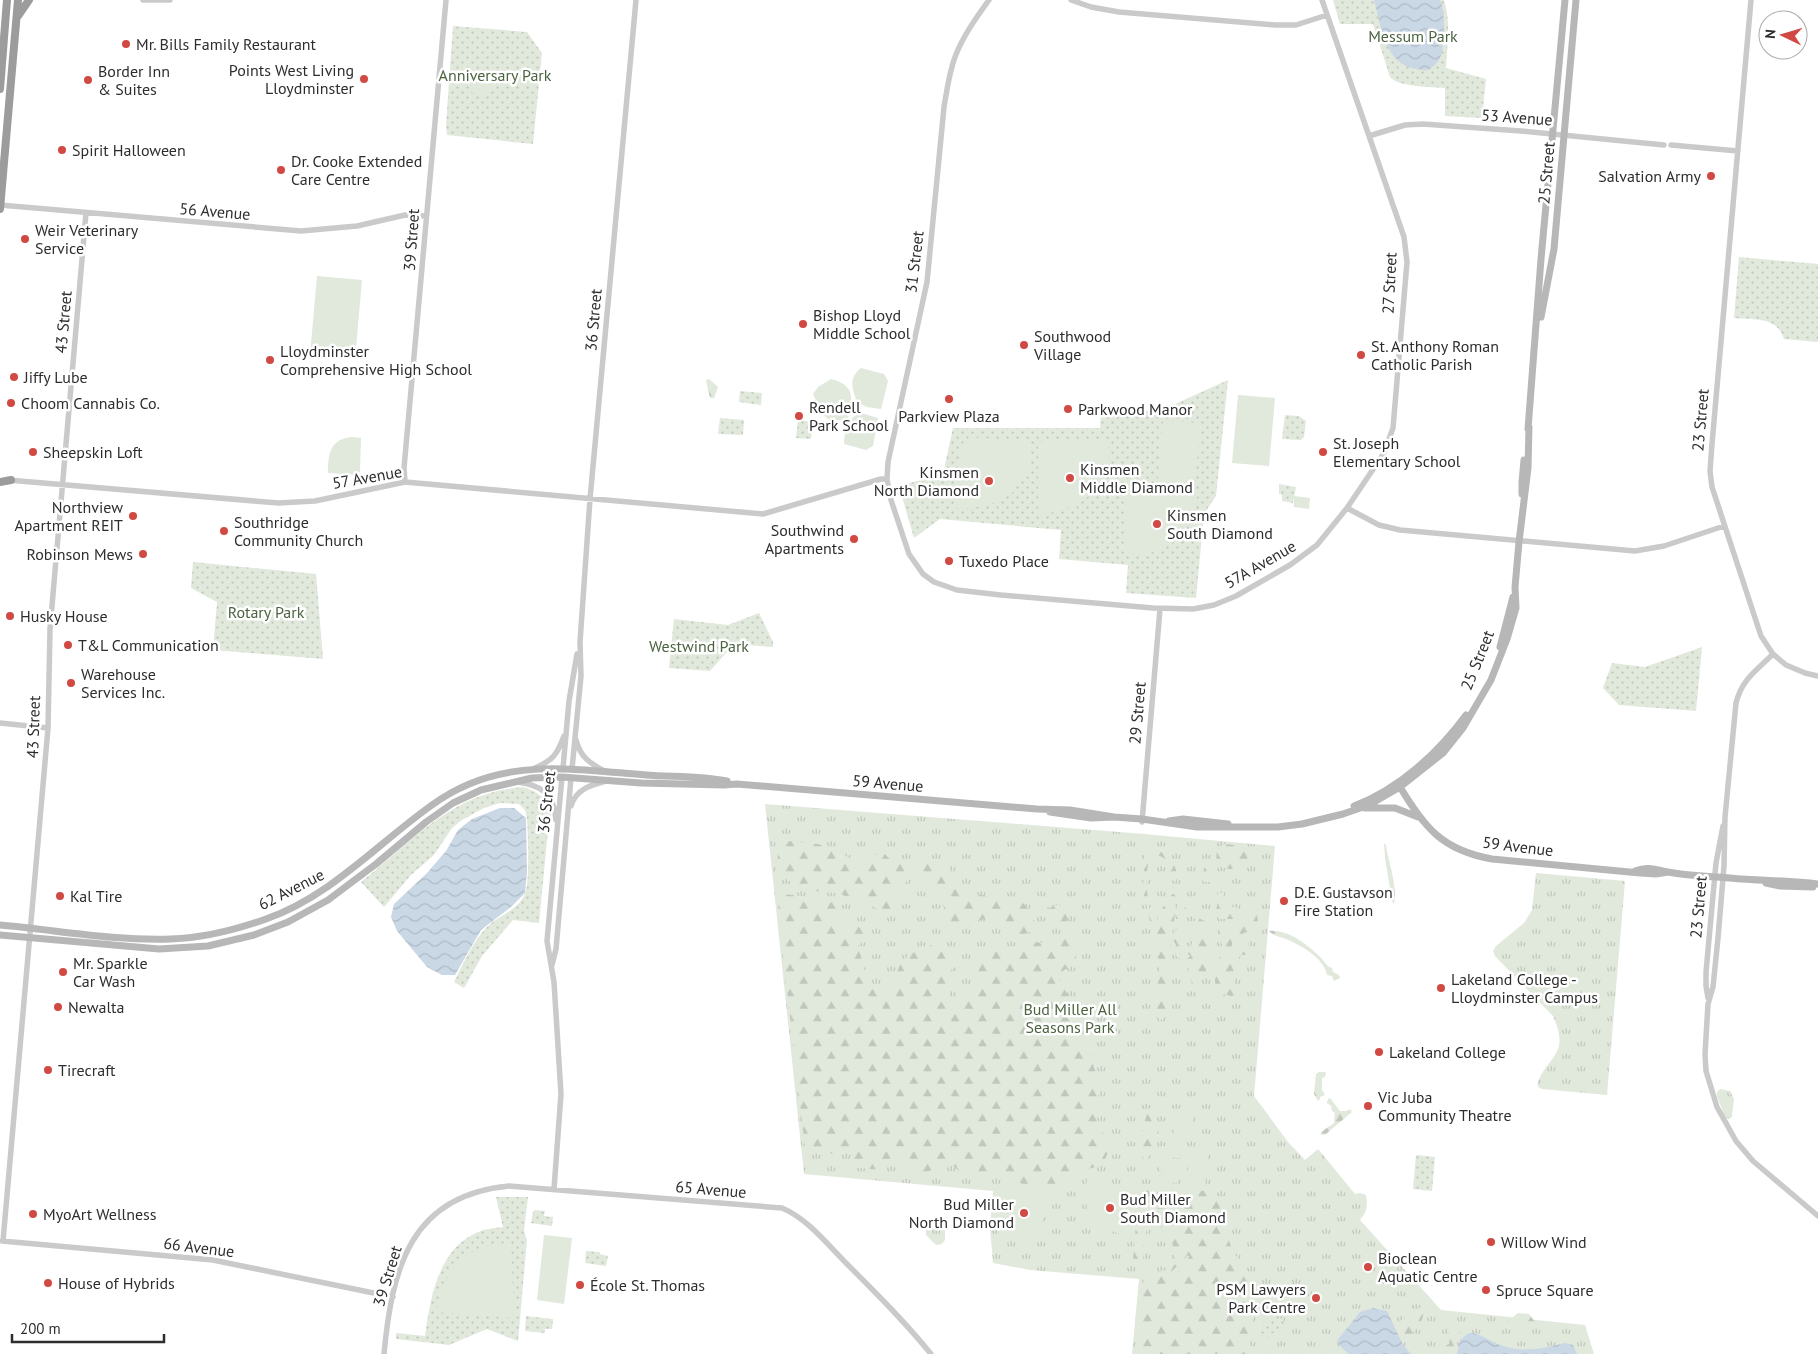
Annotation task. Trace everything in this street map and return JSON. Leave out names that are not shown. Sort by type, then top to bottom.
[{"type":"highway","points":[[0,88],[7,0]]},
{"type":"highway","points":[[0,207],[4,110],[18,0]]},
{"type":"highway","points":[[16,20],[29,0]]},
{"type":"highway","points":[[0,480],[11,480]]},
{"type":"main road","name":"25 Street","points":[[1399,785],[1443,753],[1463,728],[1491,680],[1512,626],[1516,608],[1515,587],[1528,468],[1528,426],[1541,259],[1565,0]]},
{"type":"main road","name":"25 Street","points":[[1535,347],[1554,249],[1576,0]]},
{"type":"main road","name":"25 Street","points":[[1399,785],[1444,742],[1463,720],[1477,699],[1499,650],[1515,587]]},
{"type":"main road","name":"62 Avenue","points":[[0,925],[93,935],[170,939],[210,934],[245,926],[287,910],[327,888],[424,810],[455,790],[489,776],[510,771],[534,768],[563,768]]},
{"type":"main road","name":"59 Avenue","points":[[563,768],[1183,823]]},
{"type":"main road","name":"36 Street","points":[[562,777],[563,768]]},
{"type":"main road","name":"36 Street","points":[[571,778],[572,769]]},
{"type":"main road","name":"59 Avenue","points":[[562,777],[606,781],[737,784]]},
{"type":"main road","name":"62 Avenue","points":[[0,935],[124,947],[167,949],[208,946],[254,935],[299,916],[335,895],[426,822],[453,803],[481,790],[512,782],[532,778],[562,777]]},
{"type":"main road","points":[[1343,814],[1368,805],[1399,785]]},
{"type":"main road","points":[[1183,823],[1244,825],[1291,823],[1326,815],[1358,804],[1399,785]]},
{"type":"main road","name":"59 Avenue","points":[[1399,785],[1418,817],[1432,832],[1460,850],[1482,857],[1632,872],[1644,868],[1723,878],[1756,880],[1780,886],[1818,885]]},
{"type":"main road","points":[[1183,823],[1237,828],[1278,827],[1302,824],[1368,807],[1400,810],[1418,817]]},
{"type":"street","points":[[143,0],[170,0]]},
{"type":"street","name":"39 Street","points":[[405,482],[404,468],[446,0]]},
{"type":"street","name":"36 Street","points":[[572,769],[581,676],[580,642],[590,499],[636,0]]},
{"type":"street","name":"31 Street","points":[[934,582],[923,574],[909,554],[896,518],[887,479],[889,452],[927,282],[949,79],[954,58],[966,34],[988,0]]},
{"type":"street","points":[[1070,0],[1111,11],[1275,25],[1296,25],[1328,15]]},
{"type":"street","name":"27 Street","points":[[1322,0],[1404,238],[1407,262],[1393,428],[1384,453],[1347,508]]},
{"type":"street","name":"23 Street","points":[[1751,0],[1710,471],[1712,487],[1757,626],[1765,644],[1773,654],[1748,677],[1737,697],[1725,817],[1726,837],[1715,970],[1709,1000],[1705,1054],[1706,1071],[1717,1108],[1736,1141],[1753,1161],[1818,1216]]},
{"type":"street","name":"53 Avenue","points":[[1369,136],[1404,125],[1423,124],[1738,151]]},
{"type":"street","name":"56 Avenue","points":[[0,207],[301,231],[358,226],[406,214],[426,216]]},
{"type":"street","name":"43 Street","points":[[2,1241],[48,728],[48,649],[86,213]]},
{"type":"street","name":"57 Avenue","points":[[11,480],[278,502],[315,501],[405,482],[758,514],[769,513],[887,479]]},
{"type":"street","points":[[1347,508],[1379,525],[1391,529],[1635,551],[1664,546],[1724,526]]},
{"type":"street","name":"57A Avenue","points":[[934,582],[949,588],[965,591],[1160,609],[1193,609],[1214,605],[1236,596],[1304,556],[1317,545],[1347,508]]},
{"type":"street","name":"29 Street","points":[[1142,820],[1160,609]]},
{"type":"street","name":"36 Street","points":[[563,768],[569,701],[580,642]]},
{"type":"street","points":[[1773,654],[1792,668],[1818,676]]},
{"type":"street","points":[[0,723],[48,728]]},
{"type":"street","points":[[534,768],[554,757],[560,749],[567,727]]},
{"type":"street","points":[[575,736],[582,755],[604,772]]},
{"type":"street","name":"36 Street","points":[[554,1188],[561,1094],[552,966],[547,941],[562,777]]},
{"type":"street","name":"36 Street","points":[[552,966],[556,949],[571,778]]},
{"type":"street","points":[[568,818],[573,799],[577,794],[592,785],[606,781]]},
{"type":"street","points":[[512,782],[532,784],[546,792],[552,800],[556,816],[557,834]]},
{"type":"street","name":"23 Street","points":[[1709,1000],[1706,979],[1715,877],[1720,837],[1725,817]]},
{"type":"street","name":"65 Avenue","points":[[434,1213],[452,1200],[484,1188],[509,1186],[554,1188],[782,1208],[791,1212],[811,1227],[881,1298],[932,1354]]},
{"type":"street","name":"39 Street","points":[[384,1354],[393,1297],[403,1260],[410,1243],[420,1228],[434,1213]]},
{"type":"street","name":"66 Avenue","points":[[2,1241],[213,1260],[393,1297]]},
{"type":"green space","name":"Messum Park","points":[[1333,0],[1444,0],[1448,25],[1446,68],[1486,79],[1482,118],[1445,116],[1445,88],[1400,83],[1390,77],[1373,24],[1340,24]]},
{"type":"green space","name":"Anniversary Park","points":[[453,26],[527,32],[542,53],[533,144],[447,135],[446,125]]},
{"type":"green space","points":[[473,83],[491,84],[491,94],[472,93]]},
{"type":"green space","points":[[1739,257],[1818,264],[1818,342],[1784,339],[1776,326],[1770,323],[1757,319],[1734,318]]},
{"type":"green space","points":[[317,276],[362,280],[355,359],[310,355]]},
{"type":"green space","points":[[861,368],[884,374],[888,381],[881,409],[867,407],[857,402],[852,384],[854,376]]},
{"type":"green space","points":[[709,379],[718,387],[714,398],[710,398],[706,380]]},
{"type":"green space","points":[[831,379],[848,388],[851,398],[848,418],[832,422],[822,414],[813,394],[818,387]]},
{"type":"green space","points":[[1228,380],[1216,496],[1204,514],[1196,598],[1126,593],[1128,565],[1059,559],[1061,530],[940,519],[914,538],[899,486],[943,474],[953,428],[1100,428],[1101,412],[1162,410]]},
{"type":"green space","points":[[740,391],[762,393],[761,405],[739,402]]},
{"type":"green space","points":[[1238,395],[1275,398],[1269,466],[1232,463]]},
{"type":"green space","points":[[861,413],[878,418],[873,446],[866,450],[844,444],[845,434],[850,421]]},
{"type":"green space","points":[[1285,415],[1299,416],[1306,421],[1304,437],[1301,440],[1282,439]]},
{"type":"green space","points":[[720,418],[744,420],[743,435],[718,434]]},
{"type":"green space","points":[[798,420],[813,422],[811,439],[796,438]]},
{"type":"green space","name":"Kinsmen South Diamond","points":[[1163,421],[1201,423],[1194,489],[1174,488],[1198,491],[1194,514],[1183,533],[1166,547],[1146,554],[1125,552],[1126,491],[1133,483],[1157,486]]},
{"type":"green space","name":"Kinsmen North Diamond","points":[[969,437],[1029,441],[1029,469],[1012,493],[989,505],[962,509],[955,508],[962,444]]},
{"type":"green space","points":[[345,438],[361,438],[360,472],[356,475],[328,473],[330,454],[335,444]]},
{"type":"green space","name":"Kinsmen Middle Diamond","points":[[1108,440],[1108,464],[1103,478],[1097,487],[1081,502],[1071,507],[1061,511],[1038,514],[1038,447],[1043,441]]},
{"type":"green space","points":[[1279,484],[1296,487],[1293,503],[1282,501],[1282,495],[1279,494]]},
{"type":"green space","points":[[1294,496],[1310,498],[1309,509],[1294,507]]},
{"type":"green space","name":"Rotary Park","points":[[193,562],[316,574],[323,659],[213,650],[217,602],[191,588]]},
{"type":"green space","name":"Westwind Park","points":[[759,613],[773,642],[773,647],[734,644],[710,671],[669,668],[674,619],[728,625]]},
{"type":"green space","points":[[1702,647],[1696,711],[1619,705],[1603,688],[1612,663],[1645,667]]},
{"type":"green space","points":[[523,787],[543,797],[550,808],[551,815],[539,923],[513,920],[482,956],[464,988],[454,982],[476,941],[490,924],[517,905],[525,894],[528,879],[528,857],[525,810],[519,804],[500,803],[484,808],[462,820],[452,828],[434,855],[411,875],[384,907],[361,882],[417,835],[454,809],[475,798],[498,791]]},
{"type":"green space","name":"Bud Miller All Seasons Park","points":[[765,804],[1275,846],[1254,1096],[1288,1142],[1305,1160],[1318,1149],[1355,1194],[1366,1195],[1366,1208],[1360,1220],[1441,1310],[1585,1325],[1594,1354],[1132,1354],[1139,1279],[1030,1270],[993,1263],[990,1228],[993,1191],[804,1174]]},
{"type":"green space","points":[[790,841],[829,847],[851,859],[863,861],[872,855],[885,854],[896,862],[909,858],[923,866],[928,863],[944,864],[964,885],[965,895],[967,896],[970,893],[1023,903],[1031,912],[1038,930],[1006,937],[1003,925],[995,918],[978,920],[972,926],[954,930],[942,922],[944,911],[938,892],[922,879],[917,872],[897,890],[895,894],[897,902],[893,909],[880,910],[859,900],[836,893],[804,890],[782,877],[779,872],[777,862],[779,852]]},
{"type":"green space","points":[[1384,843],[1394,882],[1394,904],[1392,901]]},
{"type":"green space","points":[[1224,844],[1245,846],[1248,853],[1246,863],[1231,869],[1219,866],[1214,872],[1213,882],[1204,882],[1202,880],[1204,868],[1213,869],[1216,863],[1217,849]]},
{"type":"green space","points":[[1149,848],[1167,854],[1177,874],[1176,881],[1170,880],[1169,866],[1164,858],[1156,855],[1151,856],[1147,868],[1147,892],[1150,913],[1157,932],[1158,916],[1170,895],[1174,894],[1176,897],[1175,912],[1179,903],[1202,920],[1217,926],[1211,929],[1207,939],[1208,948],[1213,950],[1214,953],[1212,958],[1214,965],[1206,970],[1205,978],[1192,984],[1186,961],[1190,956],[1188,954],[1192,943],[1196,941],[1199,922],[1184,910],[1180,919],[1176,919],[1175,913],[1172,935],[1181,924],[1183,926],[1183,934],[1192,938],[1181,948],[1184,951],[1181,959],[1176,956],[1176,945],[1172,938],[1165,1016],[1160,1020],[1156,1006],[1160,960],[1143,890],[1145,849]]},
{"type":"green space","points":[[1536,873],[1625,881],[1607,1095],[1542,1089],[1538,1087],[1540,1078],[1559,1046],[1557,1027],[1553,1016],[1495,956],[1493,951],[1496,946],[1524,923],[1532,910]]},
{"type":"green space","points":[[1218,892],[1223,893],[1228,905],[1245,911],[1253,910],[1257,915],[1258,922],[1243,922],[1242,919],[1219,919],[1215,911]]},
{"type":"green space","points":[[785,894],[829,901],[842,907],[834,916],[846,926],[859,927],[869,932],[858,946],[869,986],[879,993],[892,983],[901,963],[911,953],[925,950],[939,938],[946,941],[951,957],[952,973],[949,993],[951,1001],[963,1000],[974,993],[977,966],[983,955],[990,951],[1003,951],[1048,940],[1056,942],[1066,938],[1075,942],[1077,950],[1075,965],[1064,970],[1058,977],[1071,1001],[1100,1086],[1095,1110],[1107,1147],[1107,1153],[1103,1162],[1059,1185],[1043,1187],[1015,1182],[993,1170],[989,1177],[965,1176],[951,1164],[935,1161],[932,1170],[926,1172],[911,1170],[904,1161],[899,1160],[889,1167],[878,1169],[854,1167],[854,1154],[850,1151],[841,1155],[811,1150],[805,1147],[779,921],[778,899]]},
{"type":"green space","points":[[1060,905],[1067,911],[1066,923],[1054,925],[1049,923],[1044,906],[1050,908]]},
{"type":"green space","points":[[1222,923],[1248,925],[1254,929],[1243,933],[1249,945],[1245,955],[1242,955],[1242,945],[1232,942],[1232,948],[1238,950],[1240,956],[1234,962],[1233,979],[1238,995],[1223,994],[1221,997],[1216,996],[1215,980],[1222,945],[1218,936],[1218,928]]},
{"type":"green space","points":[[1269,931],[1290,935],[1304,943],[1332,968],[1333,972],[1339,975],[1340,978],[1334,981],[1332,976],[1327,975],[1322,963],[1311,953],[1299,945]]},
{"type":"green space","points":[[1319,1072],[1326,1073],[1325,1077],[1322,1078],[1322,1090],[1325,1095],[1320,1097],[1318,1101],[1314,1094],[1316,1074]]},
{"type":"green space","points":[[1720,1089],[1730,1091],[1734,1099],[1732,1116],[1729,1119],[1725,1117],[1717,1096],[1717,1092]]},
{"type":"green space","points":[[1330,1098],[1340,1111],[1350,1109],[1352,1112],[1326,1134],[1321,1135],[1321,1132],[1334,1123],[1335,1113],[1327,1103]]},
{"type":"green space","points":[[1148,1113],[1156,1117],[1159,1130],[1153,1150],[1145,1160],[1141,1151],[1141,1139]]},
{"type":"green space","points":[[1174,1114],[1193,1115],[1191,1142],[1173,1141]]},
{"type":"green space","points":[[1162,1148],[1181,1149],[1180,1158],[1161,1157]]},
{"type":"green space","points":[[1190,1150],[1208,1152],[1208,1161],[1189,1159]]},
{"type":"green space","points":[[1416,1155],[1435,1157],[1432,1191],[1413,1189]]},
{"type":"green space","points":[[1161,1162],[1180,1163],[1179,1172],[1160,1171]]},
{"type":"green space","points":[[1188,1164],[1207,1165],[1206,1174],[1188,1173]]},
{"type":"green space","points":[[1160,1173],[1179,1174],[1178,1183],[1159,1182]]},
{"type":"green space","points":[[1188,1175],[1206,1177],[1205,1186],[1187,1184]]},
{"type":"green space","name":"Bud Miller South Diamond","points":[[1087,1179],[1133,1189],[1138,1195],[1129,1235],[1106,1229],[1092,1219],[1086,1202]]},
{"type":"green space","name":"Bud Miller North Diamond","points":[[1009,1186],[1050,1191],[1046,1214],[1042,1222],[1029,1234],[1021,1237],[998,1237],[1003,1191]]},
{"type":"green space","points":[[1148,1190],[1152,1207],[1167,1209],[1186,1198],[1186,1193],[1189,1191],[1201,1190],[1216,1196],[1230,1243],[1238,1259],[1244,1264],[1249,1280],[1255,1285],[1252,1287],[1251,1301],[1254,1319],[1249,1334],[1250,1354],[1137,1354],[1143,1283],[1146,1273],[1157,1276],[1160,1275],[1162,1270],[1167,1271],[1175,1264],[1177,1266],[1170,1273],[1171,1276],[1184,1267],[1189,1257],[1188,1255],[1182,1262],[1176,1260],[1170,1233],[1154,1223],[1145,1235],[1143,1262],[1135,1266],[1133,1260],[1138,1201],[1143,1192]]},
{"type":"green space","points":[[1158,1191],[1171,1192],[1170,1207],[1157,1205]]},
{"type":"green space","points":[[496,1197],[528,1197],[524,1231],[527,1240],[518,1341],[487,1329],[449,1345],[396,1339],[396,1333],[425,1336],[433,1292],[444,1263],[453,1251],[463,1241],[476,1233],[503,1227]]},
{"type":"green space","points":[[535,1210],[545,1211],[544,1216],[553,1217],[552,1226],[531,1223]]},
{"type":"green space","points":[[930,1226],[940,1227],[945,1230],[945,1240],[942,1244],[936,1245],[926,1235],[926,1230]]},
{"type":"green space","points":[[544,1235],[572,1238],[564,1304],[537,1300]]},
{"type":"green space","points":[[511,1242],[514,1315],[511,1318],[436,1312],[445,1281],[459,1261],[468,1254],[480,1249]]},
{"type":"green space","points":[[586,1251],[600,1252],[600,1254],[608,1256],[606,1266],[585,1263]]},
{"type":"green space","points":[[1270,1307],[1279,1308],[1278,1316],[1284,1321],[1284,1328],[1278,1333],[1272,1333],[1268,1337],[1262,1336],[1261,1329],[1264,1321],[1270,1318]]},
{"type":"green space","points":[[1422,1308],[1424,1313],[1412,1336],[1416,1346],[1423,1354],[1414,1354],[1406,1343],[1397,1321],[1403,1320],[1409,1313]]},
{"type":"green space","points":[[1518,1313],[1529,1314],[1538,1326],[1507,1322]]},
{"type":"green space","points":[[526,1316],[553,1319],[552,1329],[545,1329],[545,1333],[525,1331]]},
{"type":"green space","points":[[1452,1327],[1455,1331],[1461,1329],[1460,1335],[1454,1338],[1454,1354],[1449,1354],[1448,1348],[1445,1346],[1449,1344],[1450,1336],[1447,1329]]},
{"type":"water","points":[[1374,0],[1440,0],[1444,29],[1442,52],[1437,63],[1429,70],[1414,69],[1403,64],[1395,57],[1388,48]]},
{"type":"water","points":[[500,808],[514,808],[526,818],[527,872],[525,893],[511,907],[481,930],[455,975],[442,975],[427,967],[397,931],[391,917],[394,904],[427,873],[446,851],[458,830],[472,819]]},
{"type":"water","points":[[1373,1308],[1387,1311],[1403,1345],[1411,1354],[1349,1354],[1341,1347],[1337,1341],[1360,1312]]},
{"type":"water","points":[[1471,1333],[1500,1345],[1516,1349],[1541,1348],[1565,1343],[1573,1345],[1577,1354],[1457,1354],[1460,1340]]},
{"type":"place","name":"Mr. Bills Family Restaurant","points":[[126,44]]},
{"type":"place","name":"Points West Living Lloydminster","points":[[364,79]]},
{"type":"place","name":"Border Inn & Suites","points":[[88,80]]},
{"type":"place","name":"Spirit Halloween","points":[[62,150]]},
{"type":"place","name":"Dr. Cooke Extended Care Centre","points":[[281,170]]},
{"type":"place","name":"Salvation Army","points":[[1711,176]]},
{"type":"place","name":"Weir Veterinary Service","points":[[25,239]]},
{"type":"place","name":"Bishop Lloyd Middle School","points":[[803,324]]},
{"type":"place","name":"Southwood Village","points":[[1024,345]]},
{"type":"place","name":"St. Anthony Roman Catholic Parish","points":[[1361,355]]},
{"type":"place","name":"Lloydminster Comprehensive High School","points":[[270,360]]},
{"type":"place","name":"Jiffy Lube","points":[[14,377]]},
{"type":"place","name":"Parkview Plaza","points":[[949,399]]},
{"type":"place","name":"Choom Cannabis Co.","points":[[11,403]]},
{"type":"place","name":"Parkwood Manor","points":[[1068,409]]},
{"type":"place","name":"Rendell Park School","points":[[799,416]]},
{"type":"place","name":"Sheepskin Loft","points":[[33,452]]},
{"type":"place","name":"St. Joseph Elementary School","points":[[1323,452]]},
{"type":"place","name":"Kinsmen Middle Diamond","points":[[1070,478]]},
{"type":"place","name":"Kinsmen North Diamond","points":[[989,481]]},
{"type":"place","name":"Northview Apartment REIT","points":[[133,516]]},
{"type":"place","name":"Kinsmen South Diamond","points":[[1157,524]]},
{"type":"place","name":"Southridge Community Church","points":[[224,531]]},
{"type":"place","name":"Southwind Apartments","points":[[854,539]]},
{"type":"place","name":"Robinson Mews","points":[[143,554]]},
{"type":"place","name":"Tuxedo Place","points":[[949,561]]},
{"type":"place","name":"Husky House","points":[[10,616]]},
{"type":"place","name":"T&L Communication","points":[[68,645]]},
{"type":"place","name":"Warehouse Services Inc.","points":[[71,683]]},
{"type":"place","name":"Kal Tire","points":[[60,896]]},
{"type":"place","name":"D.E. Gustavson Fire Station","points":[[1284,901]]},
{"type":"place","name":"Mr. Sparkle Car Wash","points":[[63,972]]},
{"type":"place","name":"Lakeland College - Lloydminster Campus","points":[[1441,988]]},
{"type":"place","name":"Newalta","points":[[58,1007]]},
{"type":"place","name":"Lakeland College","points":[[1379,1052]]},
{"type":"place","name":"Tirecraft","points":[[48,1070]]},
{"type":"place","name":"Vic Juba Community Theatre","points":[[1368,1106]]},
{"type":"place","name":"Bud Miller South Diamond","points":[[1110,1208]]},
{"type":"place","name":"Bud Miller North Diamond","points":[[1024,1213]]},
{"type":"place","name":"MyoArt Wellness","points":[[33,1214]]},
{"type":"place","name":"Willow Wind","points":[[1491,1242]]},
{"type":"place","name":"Bioclean Aquatic Centre","points":[[1368,1267]]},
{"type":"place","name":"House of Hybrids","points":[[48,1283]]},
{"type":"place","name":"École St. Thomas","points":[[580,1285]]},
{"type":"place","name":"Spruce Square","points":[[1486,1290]]},
{"type":"place","name":"PSM Lawyers Park Centre","points":[[1316,1298]]}]
